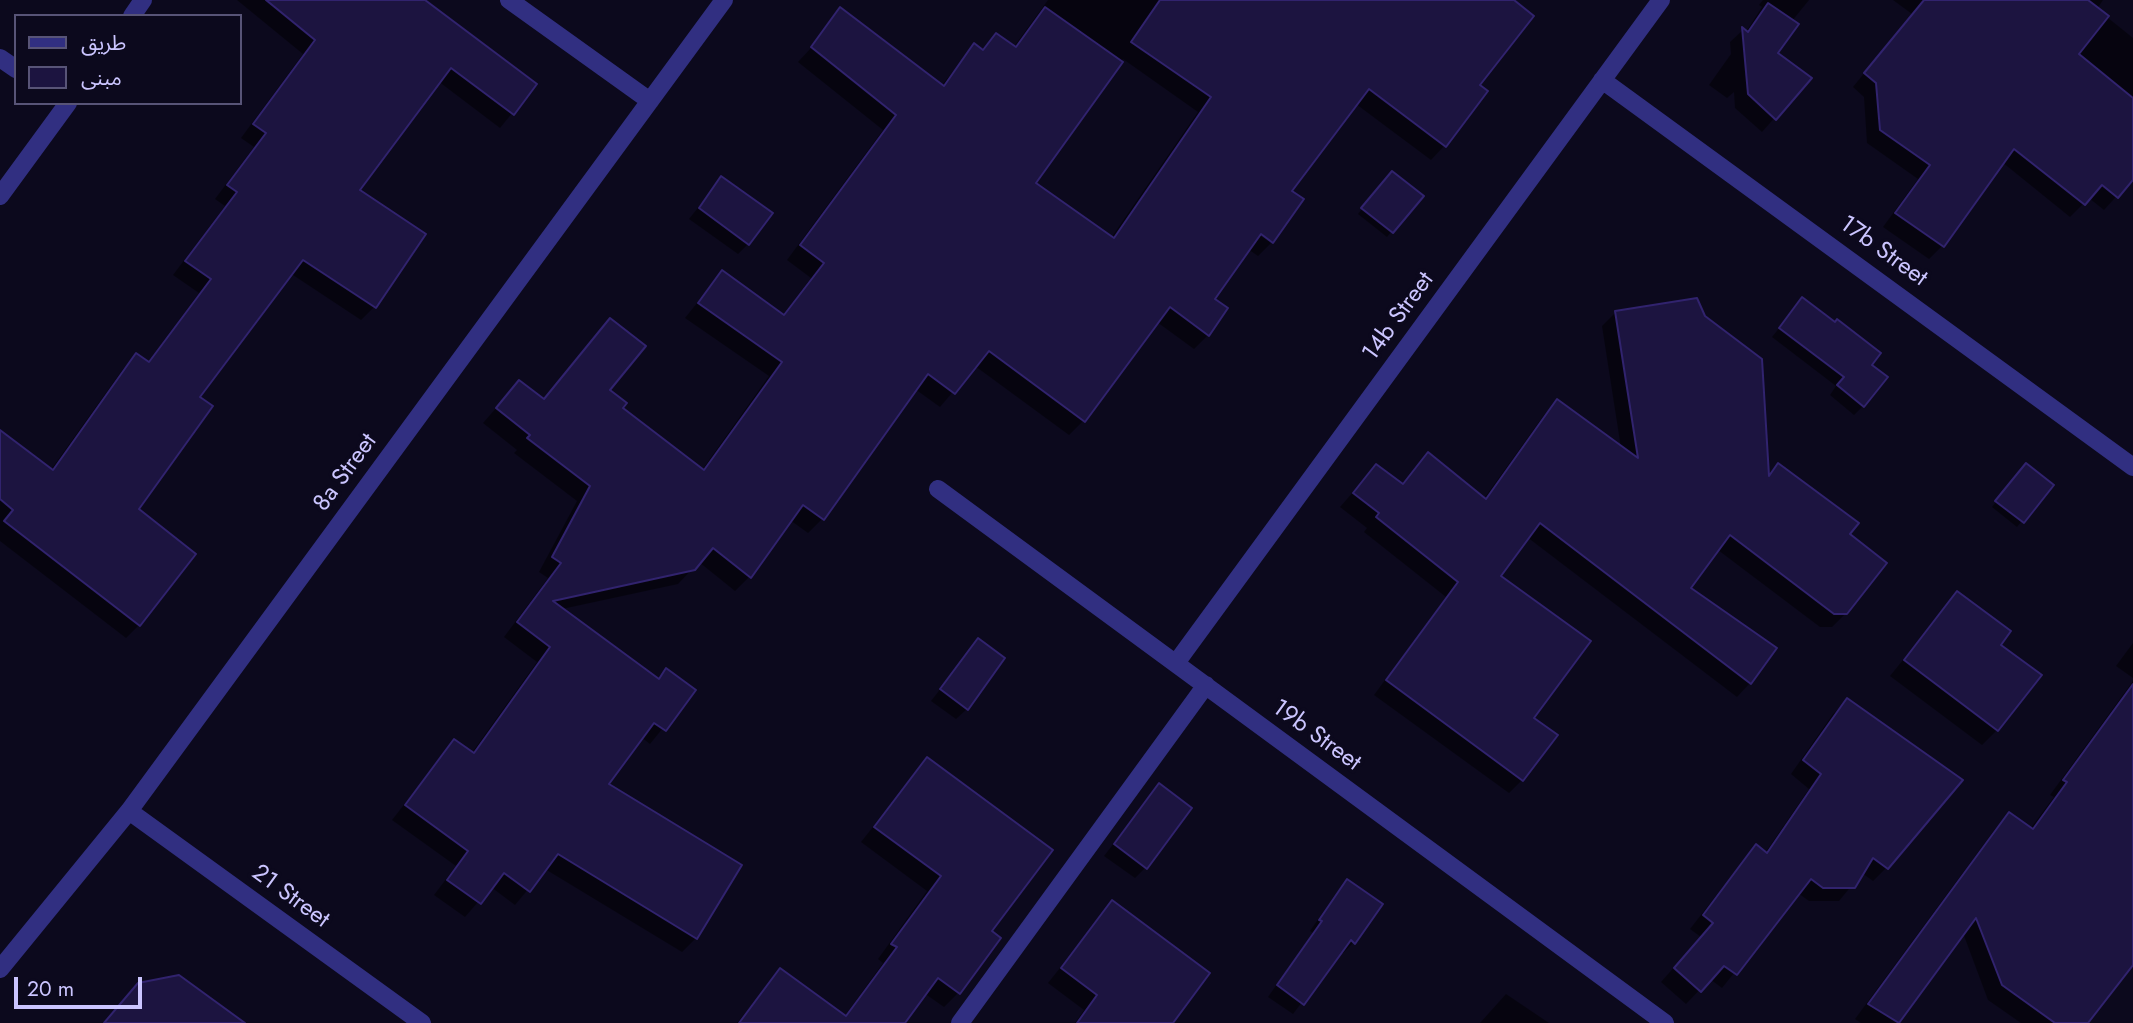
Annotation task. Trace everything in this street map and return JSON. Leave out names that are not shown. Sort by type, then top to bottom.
[{"type":"street","points":[[509,0],[650,101]]},
{"type":"street","name":"8a Street","points":[[0,969],[129,811],[724,0]]},
{"type":"street","name":"14b Street","points":[[1176,663],[1661,0]]},
{"type":"street","name":"17b Street","points":[[1602,80],[2133,467]]},
{"type":"street","points":[[0,197],[65,105]]},
{"type":"street","name":"19b Street","points":[[938,489],[1665,1023]]},
{"type":"street","points":[[960,1023],[1206,685]]},
{"type":"street","name":"21 Street","points":[[129,811],[422,1023]]},
{"type":"building","points":[[266,0],[425,0],[537,84],[514,115],[451,68],[360,190],[426,234],[376,308],[303,260],[200,397],[213,406],[139,509],[196,554],[140,626],[4,521],[13,510],[0,499],[0,430],[53,470],[136,353],[149,362],[211,279],[185,261],[237,192],[227,185],[266,133],[253,124],[315,40]]},
{"type":"building","points":[[1160,0],[1514,0],[1534,16],[1480,85],[1488,91],[1446,147],[1369,89],[1292,191],[1304,199],[1273,243],[1261,234],[1215,299],[1228,308],[1209,336],[1170,307],[1085,422],[989,351],[955,394],[928,374],[824,520],[803,505],[751,578],[713,548],[695,570],[553,601],[659,679],[666,668],[696,690],[666,731],[654,723],[609,784],[742,865],[697,939],[558,854],[530,892],[504,873],[481,904],[447,880],[468,851],[405,805],[454,739],[474,753],[550,647],[517,622],[561,563],[552,557],[590,486],[527,438],[530,435],[496,408],[519,380],[544,399],[610,318],[646,346],[610,390],[627,403],[623,408],[704,470],[782,362],[698,303],[722,270],[784,315],[824,263],[800,245],[896,115],[811,47],[840,7],[944,86],[974,43],[983,50],[996,33],[1016,47],[1045,7],[1123,62],[1036,183],[1114,238],[1211,97],[1131,42]]},
{"type":"building","points":[[1924,0],[2088,0],[2109,16],[2079,54],[2133,98],[2133,180],[2118,198],[2102,185],[2085,205],[2014,149],[1944,247],[1895,213],[1930,165],[1880,130],[1876,83],[1864,73]]},
{"type":"building","points":[[1768,3],[1799,24],[1778,53],[1812,78],[1776,120],[1748,94],[1742,27],[1748,32]]},
{"type":"building","points":[[1392,171],[1424,196],[1393,233],[1361,208]]},
{"type":"building","points":[[721,176],[773,213],[749,245],[699,208]]},
{"type":"building","points":[[1802,297],[1835,322],[1837,319],[1881,353],[1872,365],[1888,377],[1864,407],[1837,385],[1844,377],[1779,328]]},
{"type":"building","points":[[1697,298],[1705,316],[1762,359],[1769,476],[1778,463],[1859,523],[1850,534],[1887,563],[1847,614],[1834,614],[1730,535],[1691,588],[1777,648],[1751,684],[1540,523],[1501,576],[1591,641],[1534,718],[1558,735],[1523,781],[1386,680],[1458,582],[1376,517],[1379,513],[1353,493],[1376,464],[1403,484],[1428,452],[1486,499],[1557,399],[1638,458],[1615,311]]},
{"type":"building","points":[[2026,463],[2054,485],[2024,523],[1995,501]]},
{"type":"building","points":[[1957,591],[2011,631],[2001,645],[2042,675],[1998,731],[1904,660]]},
{"type":"building","points":[[978,638],[1005,658],[968,710],[940,689]]},
{"type":"building","points":[[2133,684],[2133,965],[2088,1023],[2055,1023],[2002,985],[1976,918],[1899,1023],[1868,1004],[2009,812],[2033,829],[2067,782],[2063,780]]},
{"type":"building","points":[[1847,698],[1963,780],[1888,869],[1873,858],[1855,888],[1823,888],[1811,879],[1737,975],[1724,966],[1701,992],[1674,968],[1713,923],[1703,915],[1756,844],[1767,853],[1821,774],[1803,760]]},
{"type":"building","points":[[927,757],[1053,850],[992,931],[1001,938],[960,994],[938,978],[905,1023],[739,1023],[780,968],[846,1016],[897,947],[891,944],[941,876],[874,827]]},
{"type":"building","points":[[1159,783],[1192,808],[1147,869],[1114,844]]},
{"type":"building","points":[[1347,879],[1383,904],[1355,944],[1351,940],[1304,1005],[1277,985],[1322,921],[1319,920]]},
{"type":"building","points":[[1112,900],[1210,973],[1173,1023],[1077,1023],[1097,995],[1061,968]]},
{"type":"building","points":[[179,975],[245,1023],[104,1023],[138,983]]}]
